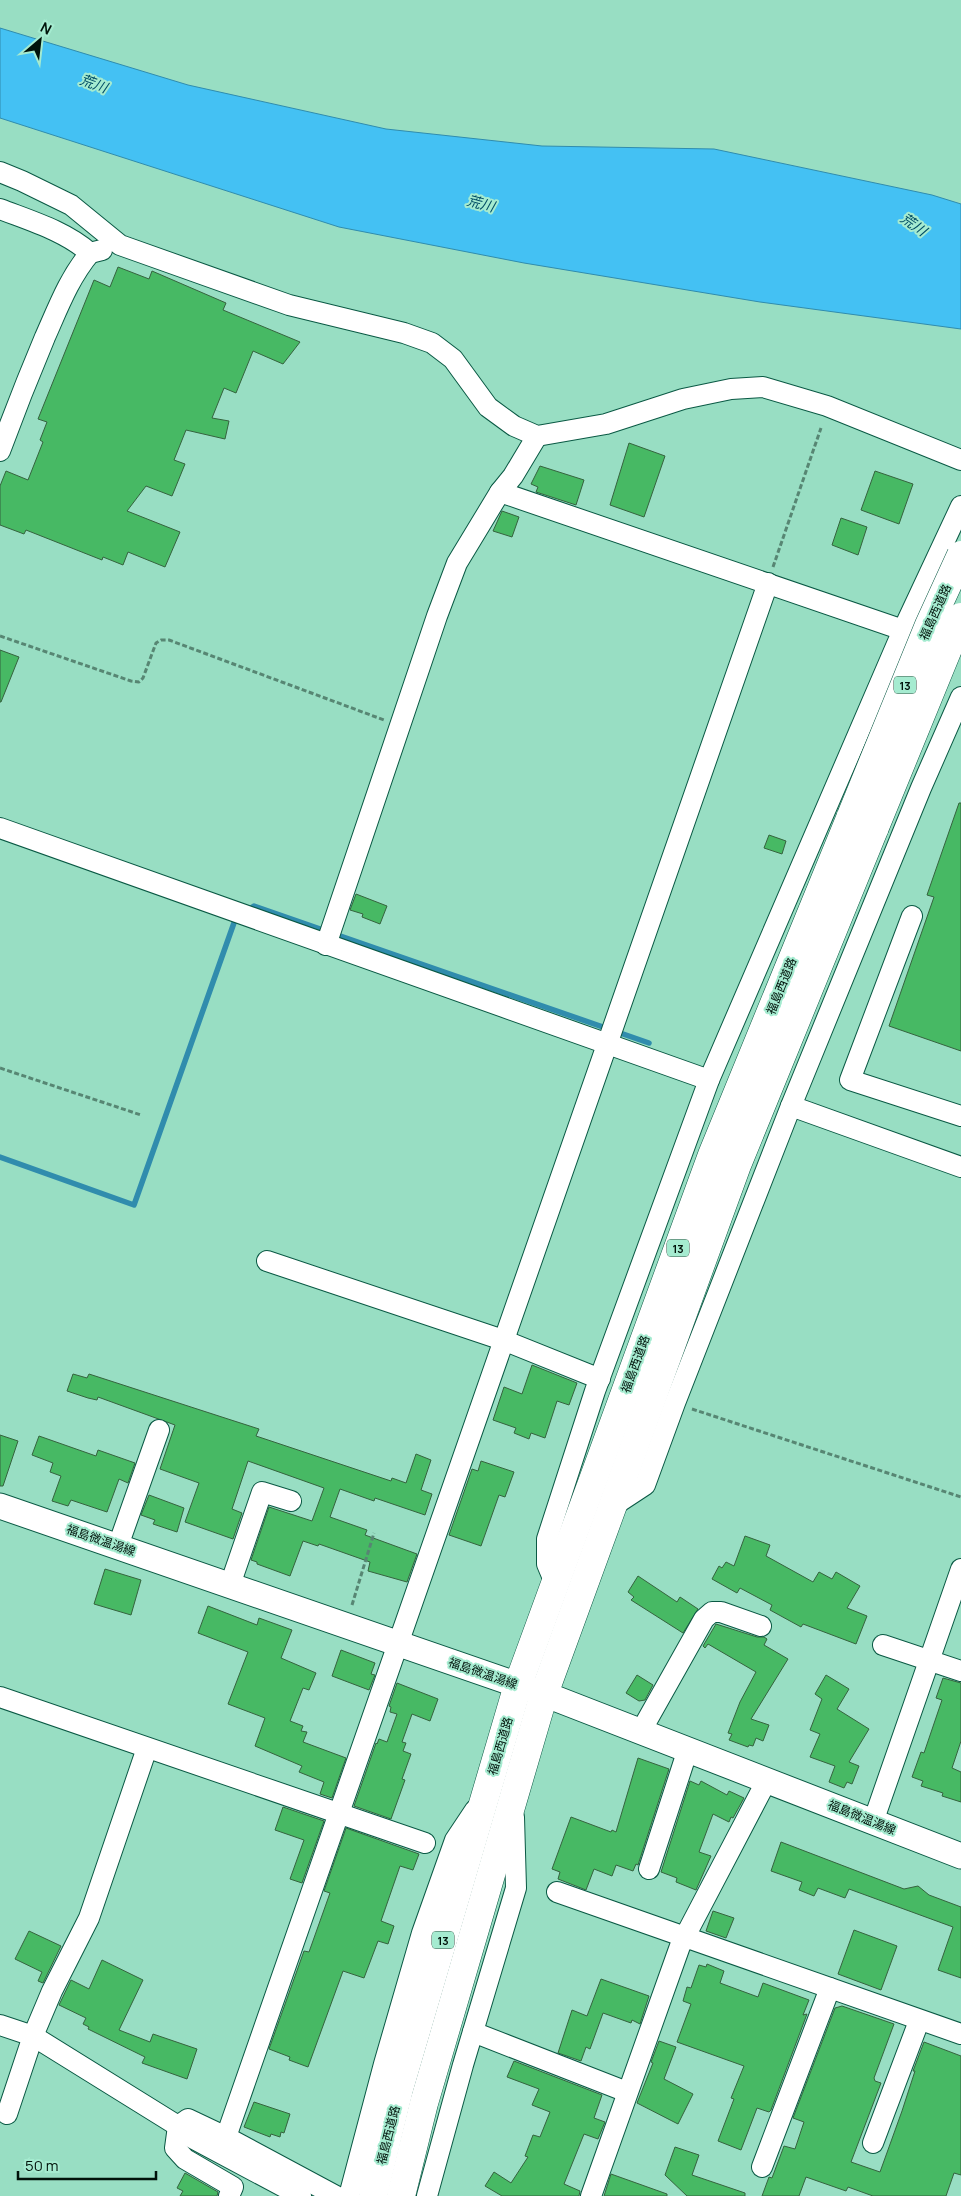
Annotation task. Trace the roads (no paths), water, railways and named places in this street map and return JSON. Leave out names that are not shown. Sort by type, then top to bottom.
[{"type":"highway","name":"福島西道路","points":[[373,2196],[400,2089],[518,1685],[712,1155],[929,625],[961,555]]},
{"type":"highway","name":"福島西道路","points":[[401,2196],[424,2103],[544,1694],[610,1508],[737,1165],[961,617]]},
{"type":"main road","name":"福島微温湯線","points":[[0,1506],[544,1694],[961,1856]]},
{"type":"street","points":[[0,172],[22,180],[71,205],[120,246],[289,305],[404,333],[432,343],[453,359],[488,407],[514,426],[537,436],[606,424],[692,397],[730,389],[763,387],[827,406],[961,460]]},
{"type":"street","points":[[0,209],[51,229],[78,243],[90,253]]},
{"type":"street","points":[[0,451],[21,395],[76,270],[90,253],[120,246]]},
{"type":"street","points":[[326,945],[457,563],[537,436]]},
{"type":"street","points":[[500,492],[903,630]]},
{"type":"street","points":[[555,1583],[547,1564],[547,1539],[600,1379],[709,1080],[903,630],[961,506]]},
{"type":"street","points":[[226,2137],[768,583]]},
{"type":"street","points":[[610,1508],[645,1485],[791,1106],[921,788],[961,697]]},
{"type":"street","points":[[0,828],[709,1080]]},
{"type":"street","points":[[912,916],[850,1080],[961,1116]]},
{"type":"street","points":[[791,1106],[961,1168]]},
{"type":"street","points":[[267,1261],[503,1340],[600,1379]]},
{"type":"street","points":[[118,1546],[159,1430]]},
{"type":"street","points":[[230,1585],[262,1492],[291,1502]]},
{"type":"street","points":[[873,1822],[930,1661],[957,1593],[961,1569]]},
{"type":"street","points":[[641,1731],[704,1619],[712,1612],[721,1612],[762,1626]]},
{"type":"street","points":[[883,1645],[961,1671]]},
{"type":"street","points":[[0,1697],[338,1815],[425,1843]]},
{"type":"street","points":[[7,2114],[33,2036],[52,1991],[89,1918],[147,1748]]},
{"type":"street","points":[[650,1869],[688,1749]]},
{"type":"street","points":[[591,2196],[627,2092],[686,1936],[767,1780]]},
{"type":"street","points":[[349,2196],[384,2064],[422,1933],[455,1840],[486,1793]]},
{"type":"street","points":[[427,2196],[516,1888],[513,1800]]},
{"type":"street","points":[[557,1892],[686,1936],[919,2021],[960,2031]]},
{"type":"street","points":[[762,2167],[830,1988]]},
{"type":"street","points":[[873,2143],[919,2021]]},
{"type":"street","points":[[0,2025],[33,2036],[178,2126],[192,2138],[301,2196]]},
{"type":"street","points":[[473,2032],[627,2092]]},
{"type":"street","points":[[229,2196],[233,2187],[185,2159],[175,2148],[178,2126],[188,2119],[226,2137],[336,2196]]},
{"type":"water","name":"荒川","points":[[0,28],[188,85],[386,129],[542,146],[714,149],[932,195],[961,204],[961,329],[760,302],[524,263],[339,227],[0,118]]},
{"type":"waterway","points":[[247,911],[254,906],[649,1043]]},
{"type":"waterway","points":[[0,1157],[134,1205],[235,920],[240,917]]}]
